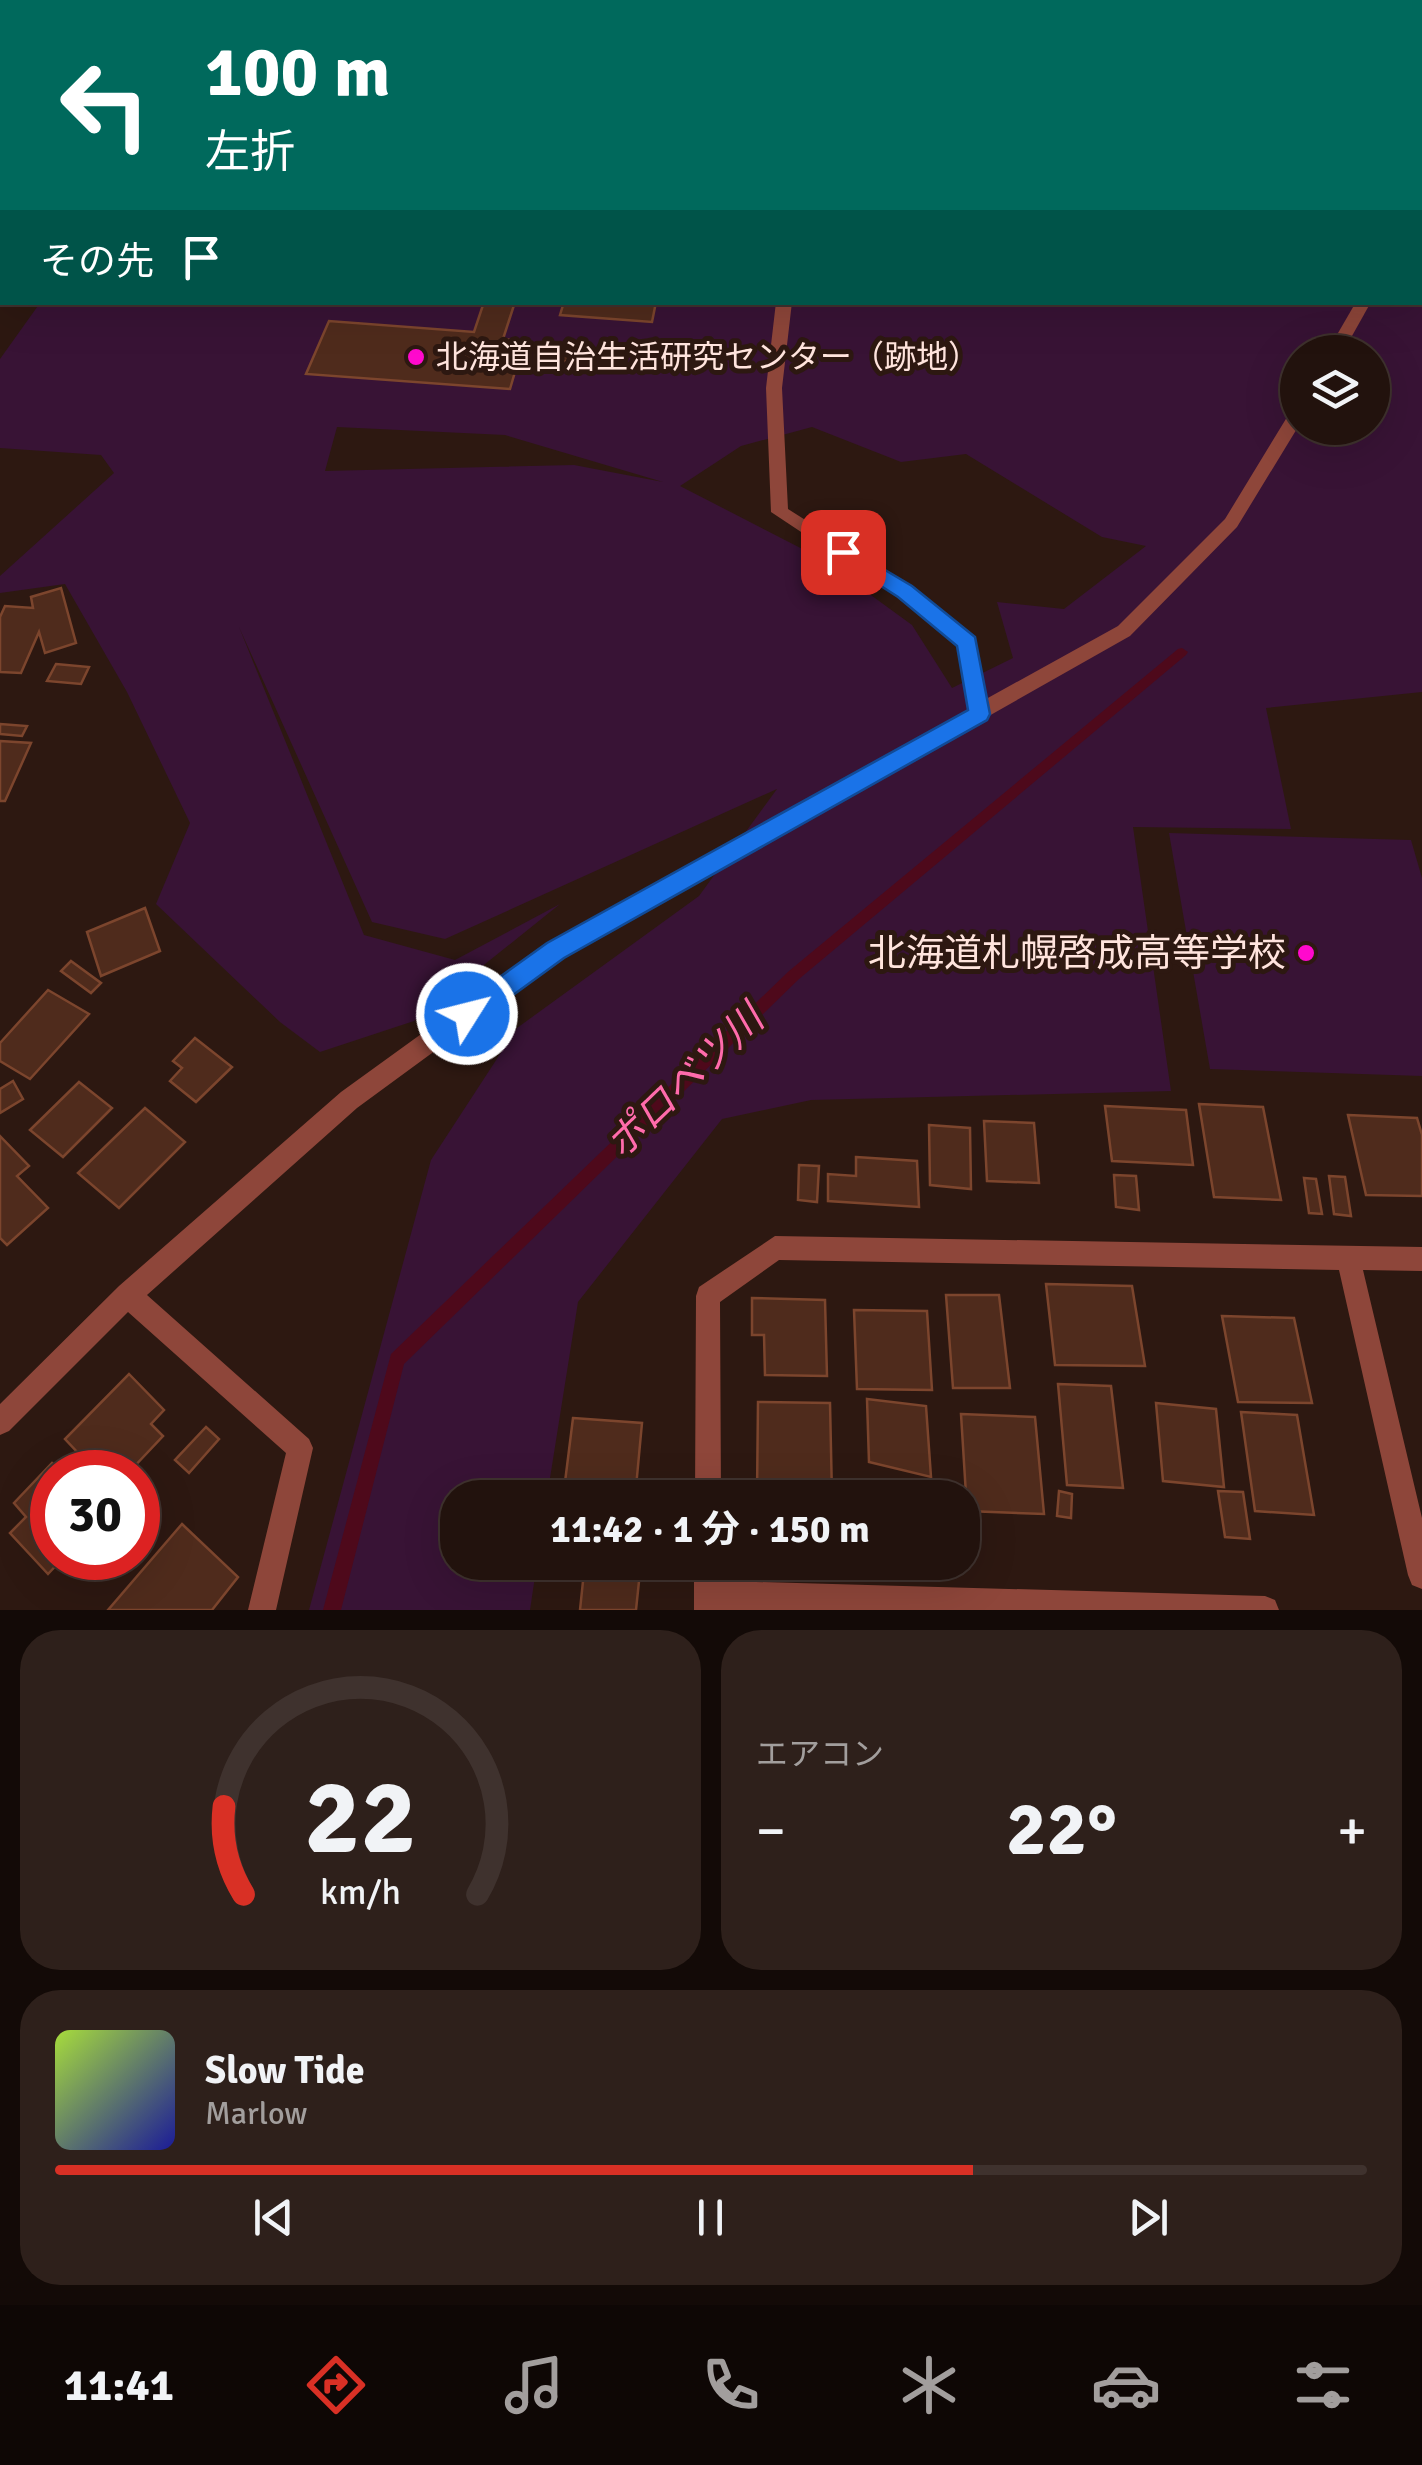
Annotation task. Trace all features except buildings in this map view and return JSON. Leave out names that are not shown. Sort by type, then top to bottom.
[{"type":"street","points":[[784,305],[774,388],[780,512],[905,592],[967,642],[979,714]]},
{"type":"street","points":[[1345,335],[1362,305]]},
{"type":"street","points":[[0,1422],[128,1295],[348,1100],[555,950],[1124,631],[1232,523],[1280,443]]},
{"type":"street","points":[[708,1480],[708,1296],[775,1248],[1422,1259]]},
{"type":"street","points":[[1348,1258],[1422,1575]]},
{"type":"street","points":[[128,1295],[300,1448],[262,1610]]},
{"type":"street","points":[[708,1602],[1265,1610]]},
{"type":"shaded area","points":[[39,305],[1422,305],[1422,692],[1266,708],[1291,829],[1133,827],[1171,1091],[811,1100],[722,1119],[578,1302],[550,1480],[440,1480],[440,1580],[534,1580],[530,1610],[309,1610],[431,1160],[517,1028],[699,896],[777,789],[445,939],[372,922],[239,627],[364,935],[455,960],[560,904],[414,1021],[320,1052],[280,1022],[156,904],[190,823],[127,692],[65,584],[0,593],[0,576],[114,473],[101,455],[0,448],[0,359]],"holes":[[[337,427],[505,435],[663,482],[574,465],[325,471]],[[812,427],[901,462],[966,454],[1102,537],[1146,546],[1064,609],[997,602],[1013,658],[952,688],[912,625],[820,558],[680,486],[741,446]]]},
{"type":"shaded area","name":"北海道札幌啓成高等学校","points":[[1169,833],[1411,840],[1422,878],[1422,1076],[1210,1069]]},
{"type":"waterway","name":"ポロベツ川","points":[[332,1610],[397,1360],[794,975],[1182,652]]},
{"type":"place","name":"北海道自治生活研究センター（跡地）","points":[[416,357]]},
{"type":"place","name":"北海道札幌啓成高等学校","points":[[1306,953]]},
{"type":"route","points":[[467,1014],[555,950],[979,714],[967,642],[905,592],[843,552]]}]
